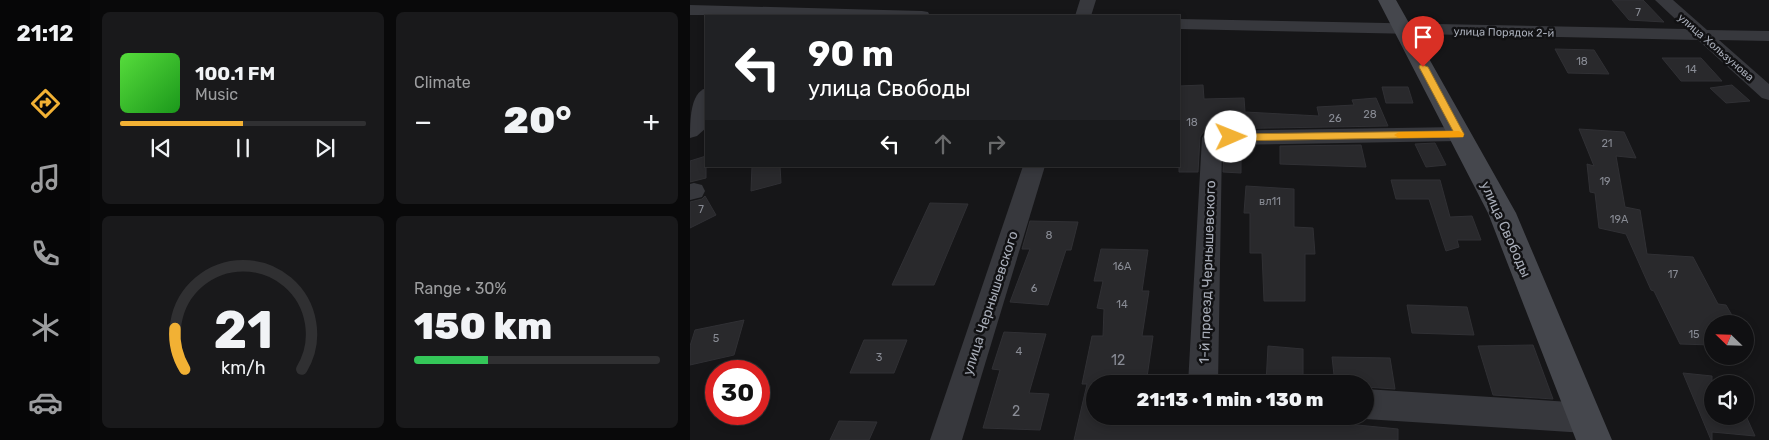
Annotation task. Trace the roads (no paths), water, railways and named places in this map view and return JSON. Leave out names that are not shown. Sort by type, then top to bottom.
[{"type":"main road","name":"улица Свободы","points":[[1387,0],[1502,213],[1590,429]]},
{"type":"street","points":[[1083,15],[1088,0]]},
{"type":"street","name":"улица Хользунова","points":[[1663,0],[1769,94]]},
{"type":"street","points":[[690,10],[797,10],[901,15]]},
{"type":"street","name":"улица Порядок 2-й","points":[[1180,24],[1769,36]]},
{"type":"street","points":[[690,131],[702,122],[699,99]]},
{"type":"street","name":"1-й проезд Чернышевского","points":[[1203,375],[1212,138],[1460,134]]},
{"type":"street","name":"улица Чернышевского","points":[[946,440],[1034,167]]},
{"type":"street","points":[[1374,405],[1590,429]]}]
